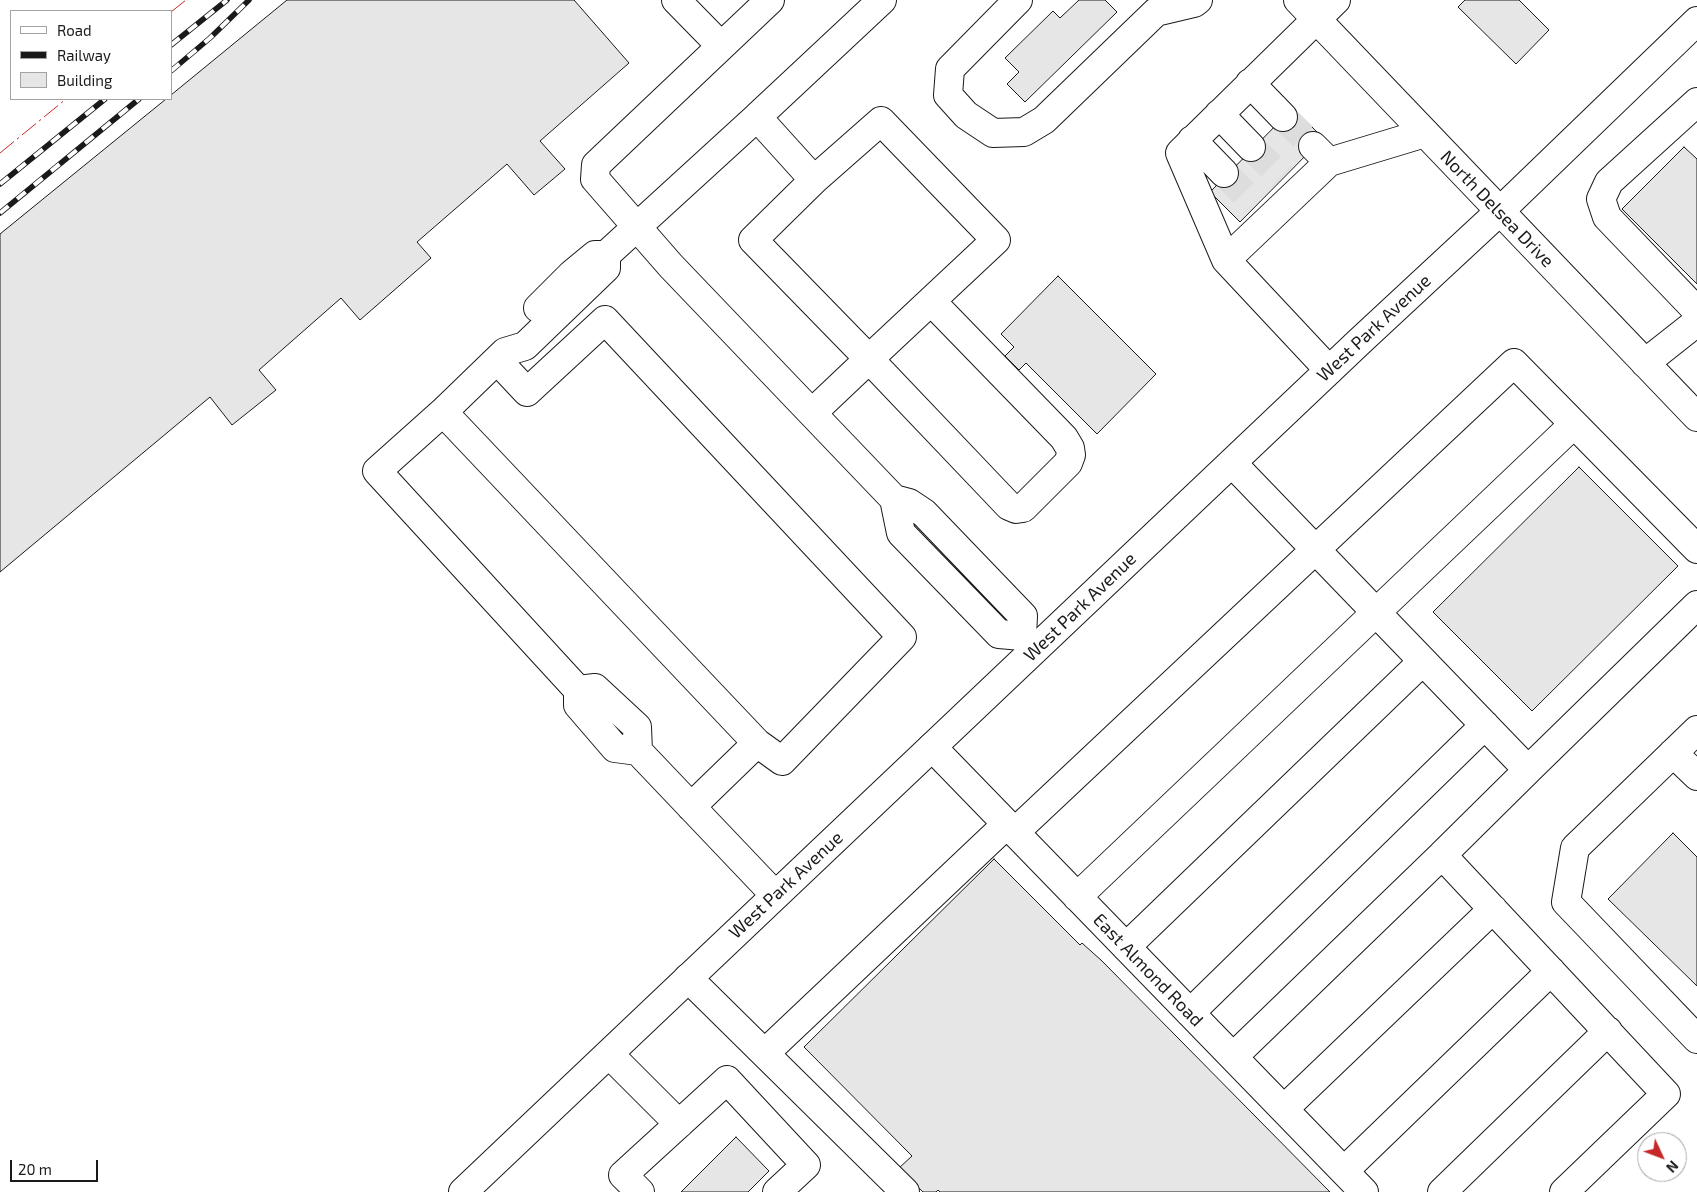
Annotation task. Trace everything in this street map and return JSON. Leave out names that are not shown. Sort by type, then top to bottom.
[{"type":"main road","points":[[770,0],[596,165],[595,179],[671,266],[894,499],[901,533],[999,634],[1028,644]]},
{"type":"main road","points":[[775,895],[638,751],[615,748],[578,704],[578,690],[377,471],[443,412],[501,356],[509,336],[572,274],[595,255],[606,255],[882,0]]},
{"type":"main road","points":[[1018,0],[950,70],[948,94],[966,115],[993,134],[1024,132],[1044,120],[1156,12],[1185,2]]},
{"type":"main road","points":[[1330,370],[1226,260],[1180,153],[1250,83],[1307,9],[1336,0]]},
{"type":"main road","points":[[686,3],[721,46]]},
{"type":"main road","name":"North Delsea Drive","points":[[1307,9],[1697,417]]},
{"type":"main road","name":"West Park Avenue","points":[[463,1192],[932,747],[1028,644],[1232,463],[1693,33]]},
{"type":"main road","points":[[1250,83],[1283,117]]},
{"type":"main road","points":[[1697,102],[1609,182],[1601,199],[1607,217],[1697,311]]},
{"type":"main road","points":[[1219,114],[1251,146]]},
{"type":"main road","points":[[757,117],[814,180]]},
{"type":"main road","points":[[812,413],[869,359],[996,240],[881,120],[814,180],[753,240],[869,359],[1009,506],[1016,509],[1023,508],[1068,463],[1071,455],[1070,448],[1064,438],[931,301]]},
{"type":"main road","points":[[1226,260],[1261,211],[1321,154],[1425,133]]},
{"type":"main road","points":[[1192,140],[1224,173]]},
{"type":"main road","points":[[443,412],[757,743],[782,761],[902,637],[605,320],[527,392],[501,356]]},
{"type":"main road","points":[[1644,362],[1697,322]]},
{"type":"main road","points":[[765,1053],[1316,550],[1514,362],[1697,549]]},
{"type":"main road","points":[[1077,896],[1574,424]]},
{"type":"main road","points":[[1232,463],[1528,770]]},
{"type":"main road","points":[[1233,1057],[1697,605]]},
{"type":"main road","points":[[1126,947],[1423,661]]},
{"type":"main road","points":[[1190,1013],[1485,724]]},
{"type":"main road","points":[[1697,730],[1575,848],[1566,902],[1697,1039]]},
{"type":"main road","points":[[691,807],[757,743]]},
{"type":"main road","name":"East Almond Road","points":[[932,747],[1364,1192]]},
{"type":"main road","points":[[1673,753],[1697,776]]},
{"type":"main road","points":[[1442,855],[1666,1094],[1564,1192]]},
{"type":"main road","points":[[1284,1110],[1493,909]]},
{"type":"main road","points":[[1344,1171],[1551,971]]},
{"type":"main road","points":[[688,978],[905,1192]]},
{"type":"main road","points":[[1442,1192],[1608,1031]]},
{"type":"main road","points":[[609,1054],[679,1124]]},
{"type":"main road","points":[[640,1192],[623,1176],[727,1080],[806,1165],[777,1192]]},
{"type":"building","points":[[287,0],[574,0],[629,63],[540,141],[565,169],[534,195],[507,164],[417,242],[431,258],[360,320],[341,298],[259,370],[276,390],[232,425],[210,397],[0,572],[0,234],[165,100],[172,100],[172,94]]},
{"type":"building","points":[[1079,0],[1105,0],[1117,12],[1025,102],[1007,84],[1019,72],[1005,58],[1053,11],[1060,18]]},
{"type":"building","points":[[1465,0],[1519,0],[1549,30],[1516,64],[1458,7]]},
{"type":"building","points":[[1293,108],[1323,138],[1240,222],[1210,192]]},
{"type":"building","points":[[1684,147],[1697,159],[1697,284],[1622,209]]},
{"type":"building","points":[[1058,276],[1156,374],[1097,434],[1026,363],[1019,370],[1005,356],[1014,347],[1001,334]]},
{"type":"building","points":[[1579,467],[1678,566],[1532,711],[1433,612]]},
{"type":"building","points":[[1673,833],[1697,857],[1697,986],[1608,899]]},
{"type":"building","points":[[994,859],[1080,945],[1082,943],[1102,961],[1330,1192],[940,1192],[938,1190],[936,1192],[923,1192],[899,1168],[912,1156],[804,1047]]},
{"type":"building","points":[[736,1137],[769,1171],[748,1192],[681,1192]]},
{"type":"tunnel","points":[[1283,117],[1313,146]]},
{"type":"tunnel","points":[[1251,147],[1282,177]]},
{"type":"tunnel","points":[[1224,173],[1254,203]]},
{"type":"railway","points":[[172,44],[227,0]]},
{"type":"railway","points":[[172,70],[210,38],[249,0]]},
{"type":"railway","points":[[0,184],[104,100]]},
{"type":"railway","points":[[0,213],[138,100]]},
{"type":"power","points":[[172,11],[186,0]]},
{"type":"power","points":[[0,153],[65,100]]}]
